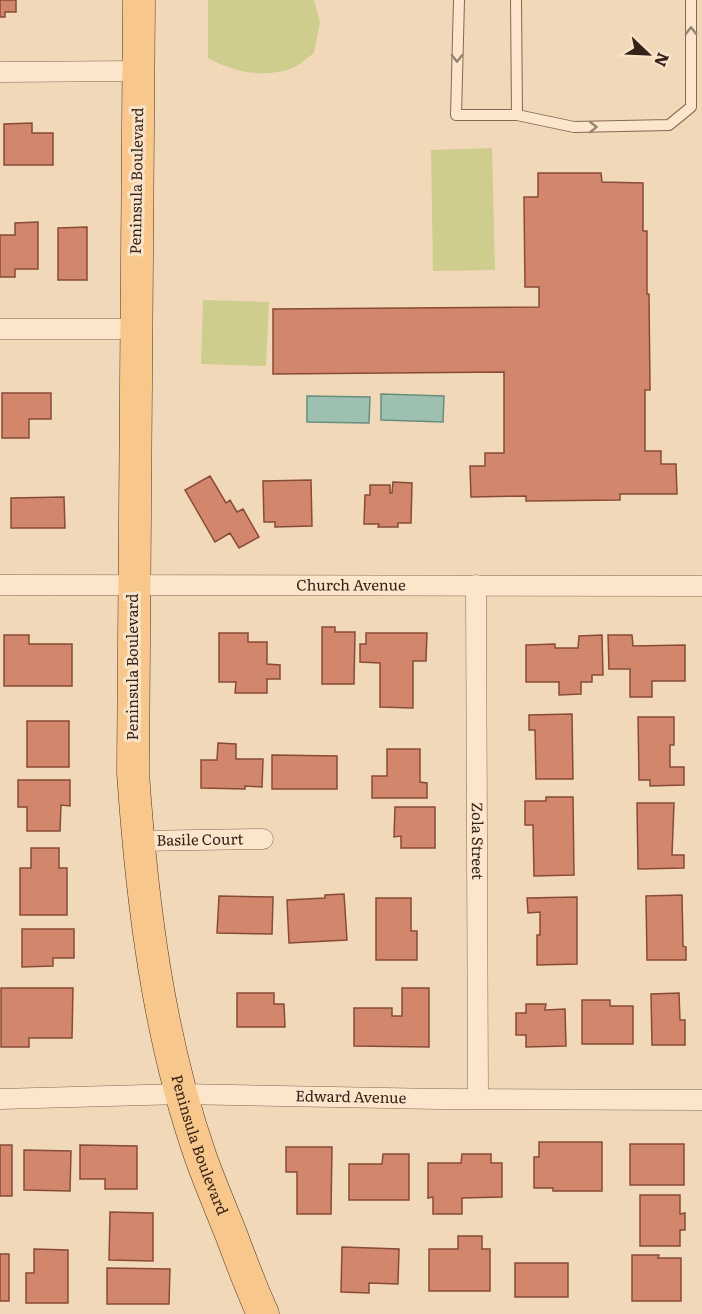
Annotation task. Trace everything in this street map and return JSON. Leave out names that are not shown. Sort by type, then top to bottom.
[{"type":"main road","name":"Peninsula Boulevard","points":[[139,0],[133,585],[133,773],[138,841],[155,966],[169,1042],[182,1094],[201,1157],[263,1314]]},
{"type":"street","points":[[0,72],[138,71]]},
{"type":"street","points":[[0,329],[135,329]]},
{"type":"street","name":"Church Avenue","points":[[0,585],[702,586]]},
{"type":"street","name":"Zola Street","points":[[476,585],[477,1097]]},
{"type":"street","name":"Basile Court","points":[[138,841],[262,839]]},
{"type":"street","name":"Edward Avenue","points":[[0,1099],[182,1094],[702,1100]]},
{"type":"lane","points":[[459,0],[456,115],[517,115],[574,127],[669,125],[692,107],[691,0]]},
{"type":"lane","points":[[516,0],[517,115]]},
{"type":"shaded area","points":[[208,0],[314,0],[320,22],[314,53],[290,69],[269,73],[238,70],[208,58]]},
{"type":"shaded area","points":[[492,148],[495,270],[433,271],[431,150]]},
{"type":"shaded area","points":[[203,300],[269,302],[266,366],[201,364]]},
{"type":"shaded area","points":[[381,394],[444,396],[443,422],[381,420]]},
{"type":"shaded area","points":[[307,396],[370,397],[369,423],[307,422]]},
{"type":"building","points":[[0,0],[16,0],[16,12],[5,12],[5,17],[0,17]]},
{"type":"building","points":[[32,123],[32,133],[53,133],[53,165],[4,165],[4,124]]},
{"type":"building","points":[[538,173],[601,173],[602,182],[643,183],[643,231],[647,231],[650,390],[645,390],[645,451],[661,451],[661,464],[676,464],[677,494],[620,494],[620,500],[526,501],[526,496],[471,497],[470,466],[485,466],[485,453],[504,453],[504,372],[273,374],[273,309],[539,307],[539,287],[525,287],[524,197],[538,197]]},
{"type":"building","points":[[38,222],[38,269],[15,269],[15,277],[0,277],[0,235],[15,235],[15,223]]},
{"type":"building","points":[[87,227],[87,280],[58,280],[58,228]]},
{"type":"building","points":[[2,393],[51,393],[51,419],[29,419],[29,438],[2,438]]},
{"type":"building","points":[[210,476],[226,503],[230,500],[237,512],[243,509],[259,537],[239,548],[230,533],[215,542],[185,490]]},
{"type":"building","points":[[311,480],[312,526],[275,527],[275,522],[264,522],[263,481]]},
{"type":"building","points":[[393,482],[412,483],[411,523],[398,523],[398,527],[364,524],[365,495],[370,495],[370,485],[390,485],[390,493],[392,493]]},
{"type":"building","points":[[64,497],[65,528],[11,528],[11,498]]},
{"type":"building","points":[[322,627],[335,627],[335,632],[355,632],[354,684],[322,684]]},
{"type":"building","points":[[219,633],[248,633],[248,642],[267,642],[267,664],[280,665],[280,679],[267,679],[267,693],[235,693],[236,682],[219,682]]},
{"type":"building","points":[[366,633],[427,633],[426,661],[413,661],[413,708],[380,707],[380,663],[360,662],[360,644],[366,644]]},
{"type":"building","points":[[4,635],[29,635],[29,644],[72,644],[72,686],[4,686]]},
{"type":"building","points":[[602,635],[603,675],[592,675],[592,682],[581,682],[581,694],[559,695],[559,682],[526,682],[526,645],[555,644],[555,648],[578,648],[579,636]]},
{"type":"building","points":[[608,635],[632,635],[633,646],[685,645],[685,681],[652,681],[652,697],[630,697],[630,669],[609,669]]},
{"type":"building","points":[[572,714],[573,779],[536,779],[535,730],[529,730],[529,715]]},
{"type":"building","points":[[638,717],[674,717],[674,745],[670,745],[670,767],[684,767],[684,785],[650,786],[650,780],[639,780]]},
{"type":"building","points":[[27,721],[69,721],[69,767],[27,767]]},
{"type":"building","points":[[218,743],[236,744],[236,759],[263,759],[262,787],[201,788],[201,760],[217,760]]},
{"type":"building","points":[[387,749],[420,749],[420,782],[427,783],[427,798],[372,798],[372,776],[387,776]]},
{"type":"building","points":[[272,755],[337,756],[337,789],[272,789]]},
{"type":"building","points":[[18,780],[70,780],[70,806],[61,805],[60,831],[27,831],[27,807],[18,807]]},
{"type":"building","points":[[546,797],[573,797],[574,875],[534,876],[533,825],[525,825],[525,801],[546,801]]},
{"type":"building","points":[[637,803],[674,803],[672,855],[684,855],[684,868],[638,869]]},
{"type":"building","points":[[395,807],[435,807],[435,848],[401,848],[401,836],[394,837]]},
{"type":"building","points":[[31,848],[59,848],[59,868],[67,868],[67,915],[20,915],[20,868],[31,868]]},
{"type":"building","points":[[344,894],[347,940],[289,943],[287,900],[325,898],[325,895]]},
{"type":"building","points":[[682,895],[683,946],[686,947],[686,960],[647,960],[646,896]]},
{"type":"building","points":[[219,896],[273,897],[272,934],[217,933]]},
{"type":"building","points":[[577,897],[577,964],[537,965],[540,912],[528,913],[527,898]]},
{"type":"building","points":[[376,898],[411,898],[411,931],[417,931],[417,960],[376,960]]},
{"type":"building","points":[[22,929],[74,929],[74,958],[53,958],[53,966],[22,967]]},
{"type":"building","points":[[1,988],[73,988],[72,1038],[29,1038],[29,1047],[1,1047]]},
{"type":"building","points":[[402,988],[429,988],[429,1047],[354,1046],[354,1008],[392,1008],[392,1016],[402,1016]]},
{"type":"building","points":[[237,993],[274,993],[274,1004],[284,1004],[285,1027],[237,1027]]},
{"type":"building","points":[[679,993],[680,1020],[685,1020],[685,1045],[652,1045],[651,994]]},
{"type":"building","points":[[582,1000],[610,1000],[610,1006],[633,1006],[633,1044],[582,1044]]},
{"type":"building","points":[[526,1004],[546,1004],[545,1010],[565,1009],[566,1046],[526,1047],[526,1035],[516,1035],[516,1013],[526,1013]]},
{"type":"building","points":[[539,1142],[602,1142],[602,1191],[553,1191],[553,1188],[534,1188],[534,1157],[539,1157]]},
{"type":"building","points":[[630,1144],[684,1144],[684,1185],[630,1185]]},
{"type":"building","points":[[0,1145],[12,1145],[12,1196],[0,1196]]},
{"type":"building","points":[[80,1145],[137,1146],[137,1189],[105,1189],[105,1179],[80,1179]]},
{"type":"building","points":[[286,1147],[332,1147],[331,1214],[297,1214],[297,1172],[286,1172]]},
{"type":"building","points":[[24,1150],[71,1151],[70,1191],[24,1190]]},
{"type":"building","points":[[383,1154],[409,1154],[409,1200],[349,1200],[349,1164],[382,1164]]},
{"type":"building","points":[[462,1154],[491,1154],[491,1163],[502,1163],[502,1197],[462,1198],[462,1214],[433,1214],[433,1197],[428,1198],[428,1163],[461,1163]]},
{"type":"building","points":[[640,1195],[680,1195],[680,1214],[685,1213],[685,1230],[680,1230],[680,1246],[640,1246]]},
{"type":"building","points":[[110,1212],[153,1213],[153,1261],[109,1260]]},
{"type":"building","points":[[458,1236],[482,1236],[482,1249],[490,1249],[490,1291],[429,1291],[429,1249],[458,1249]]},
{"type":"building","points":[[342,1247],[399,1249],[398,1284],[369,1283],[369,1293],[341,1292]]},
{"type":"building","points":[[34,1249],[68,1250],[68,1303],[26,1303],[26,1273],[34,1273]]},
{"type":"building","points":[[0,1254],[9,1254],[9,1301],[0,1301]]},
{"type":"building","points":[[632,1255],[681,1258],[681,1301],[632,1301]]},
{"type":"building","points":[[515,1263],[568,1263],[568,1297],[515,1297]]},
{"type":"building","points":[[107,1268],[170,1269],[169,1304],[107,1304]]}]
